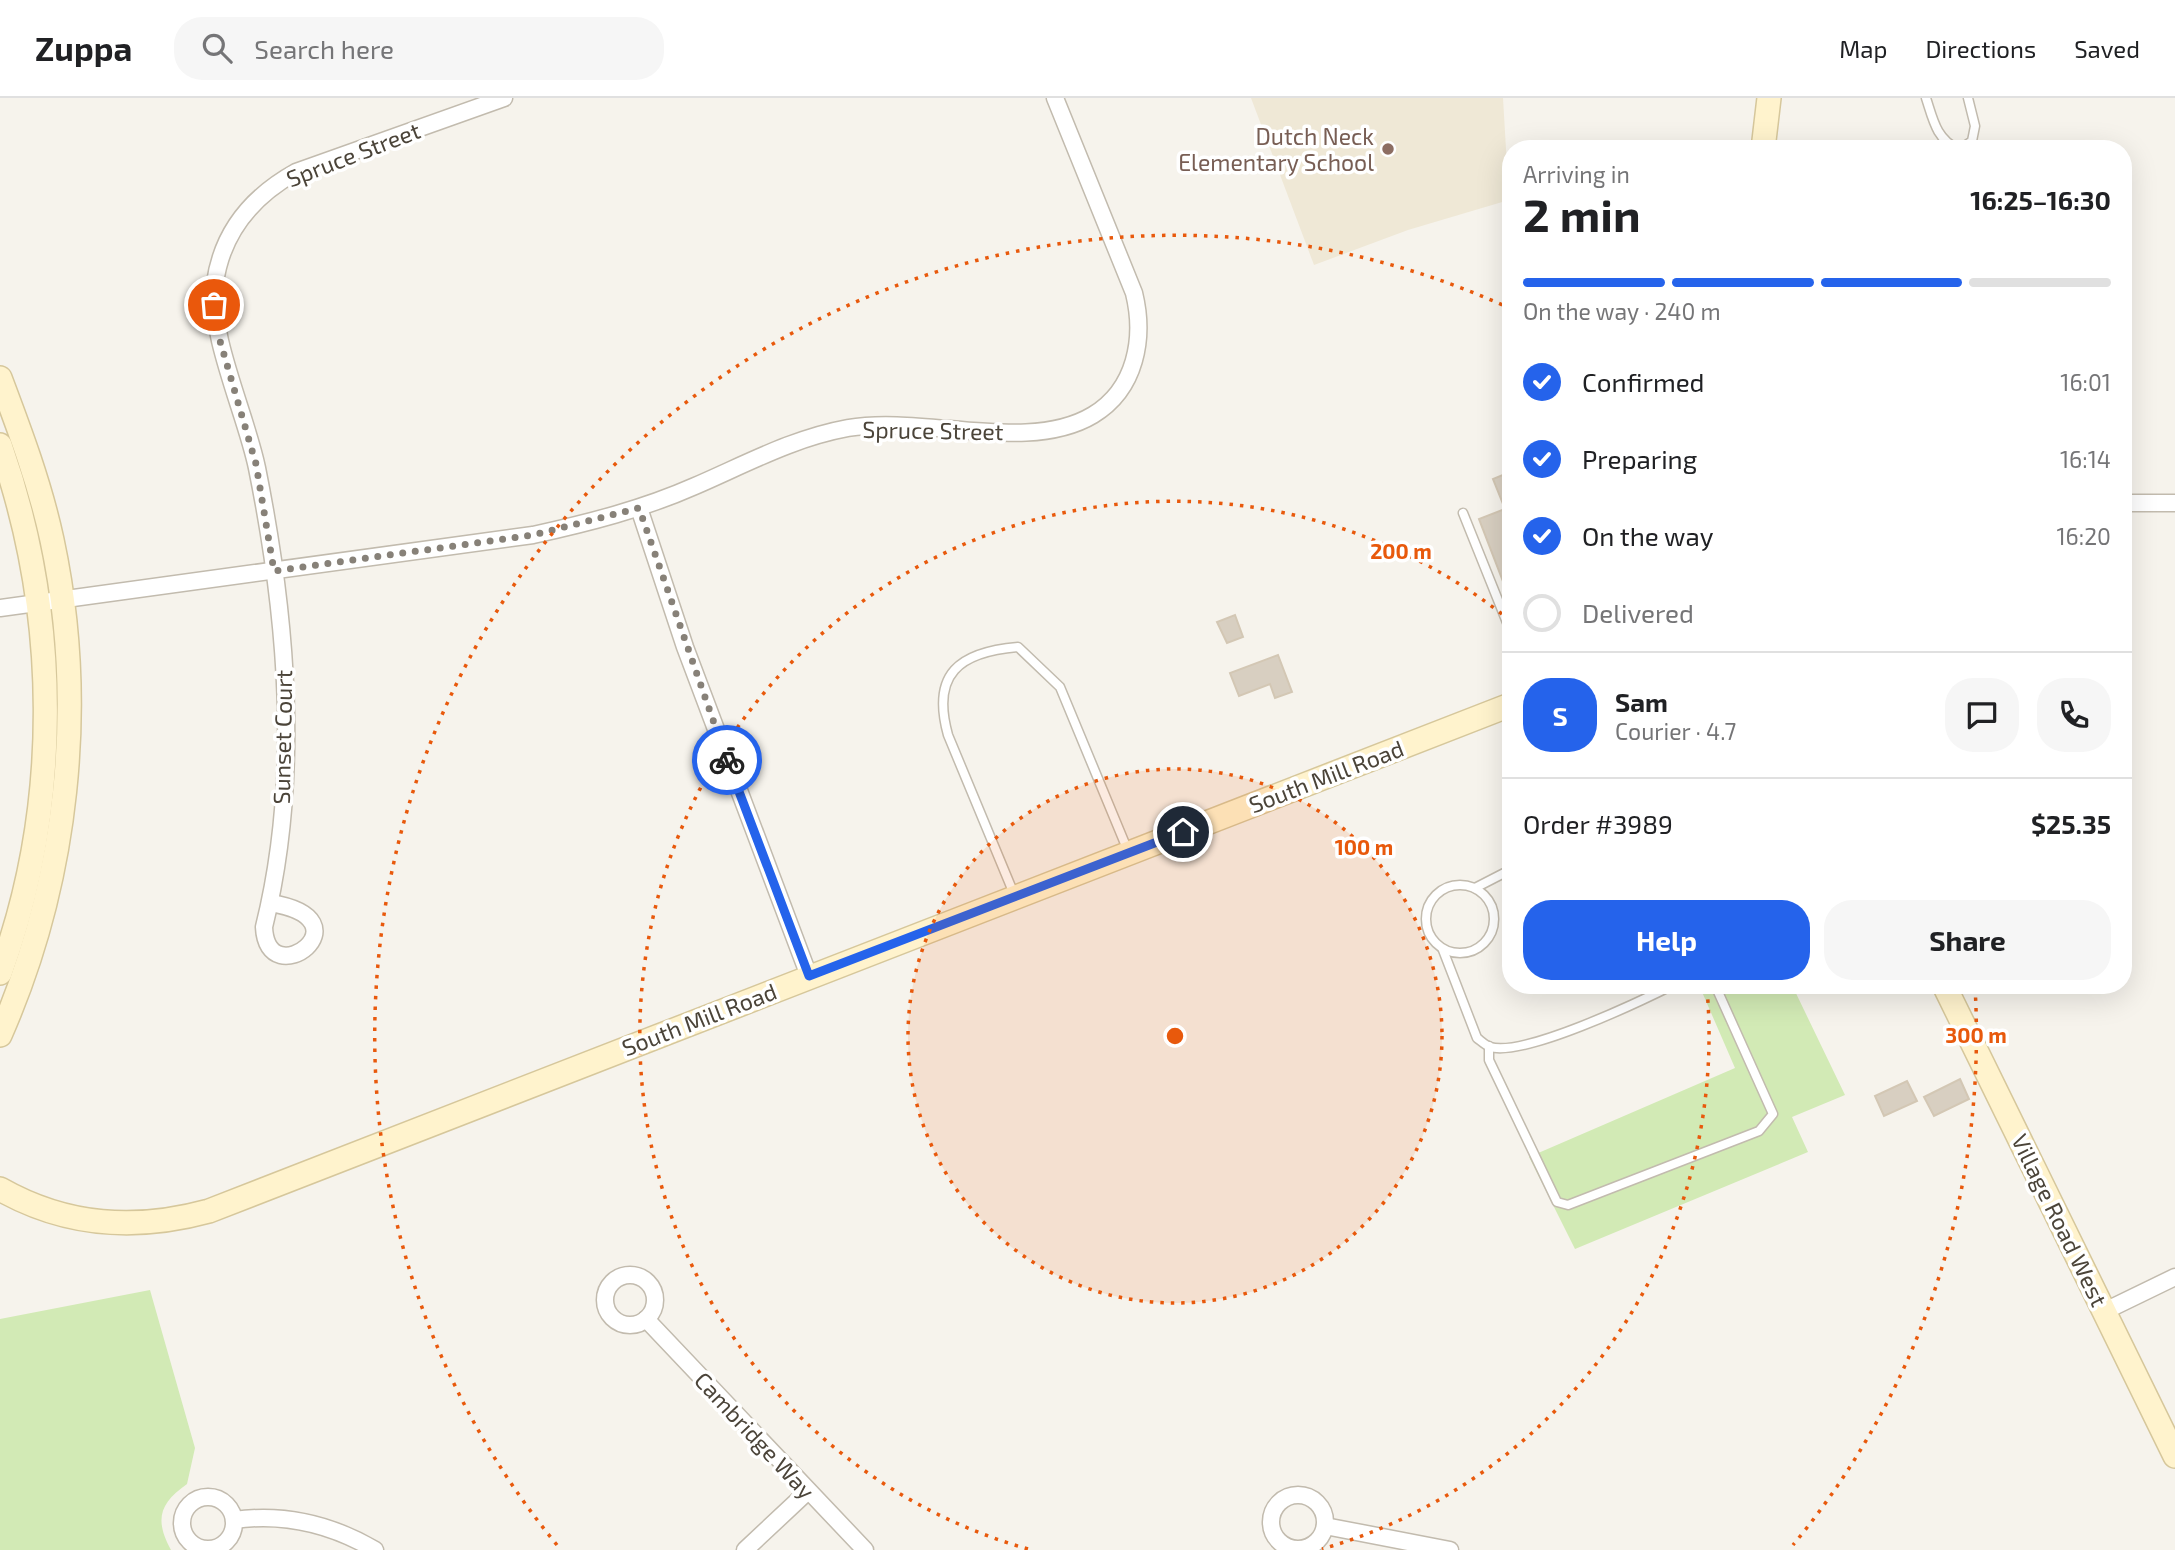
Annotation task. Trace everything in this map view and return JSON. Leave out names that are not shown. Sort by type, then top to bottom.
[{"type":"street","name":"Spruce Street","points":[[274,571],[256,464],[218,334],[214,305],[219,262],[228,239],[253,203],[273,185],[296,172],[504,98]]},
{"type":"street","name":"Spruce Street","points":[[0,608],[533,535],[639,508],[812,436],[850,428],[889,424],[1054,432],[1096,413],[1113,398],[1135,360],[1140,335],[1139,313],[1134,293],[1055,98]]},
{"type":"street","points":[[1764,140],[1769,98]]},
{"type":"street","points":[[0,378],[38,483],[52,541],[46,738],[30,861],[0,973]]},
{"type":"street","points":[[0,445],[68,668],[69,747],[62,815],[53,865],[27,966],[0,1035]]},
{"type":"street","points":[[2132,503],[2175,503]]},
{"type":"street","points":[[639,508],[685,647],[809,976]]},
{"type":"street","name":"Sunset Court","points":[[270,903],[278,857],[285,723],[283,647],[274,571]]},
{"type":"street","name":"South Mill Road","points":[[0,1189],[42,1210],[76,1219],[141,1224],[175,1220],[209,1211],[1502,708]]},
{"type":"street","name":"Village Road West","points":[[1948,994],[2175,1456]]},
{"type":"street","points":[[2105,1311],[2175,1277]]},
{"type":"street","name":"Cambridge Way","points":[[646,1320],[864,1550]]},
{"type":"street","points":[[746,1550],[808,1491]]},
{"type":"street","points":[[234,1520],[253,1517],[305,1521],[334,1529],[374,1550]]},
{"type":"street","points":[[1325,1526],[1450,1550]]},
{"type":"lane","points":[[1926,98],[1935,127],[1943,140]]},
{"type":"lane","points":[[1968,98],[1975,125],[1972,140]]},
{"type":"lane","points":[[1463,513],[1502,611]]},
{"type":"lane","points":[[1015,897],[948,735],[941,709],[944,683],[961,663],[994,649],[1018,647],[1060,687],[1129,853]]},
{"type":"lane","points":[[1502,874],[1475,888],[1452,886],[1433,898],[1427,909],[1428,932],[1443,950],[1477,1038],[1489,1046],[1517,1047],[1621,1011],[1655,994]]},
{"type":"lane","points":[[1443,950],[1454,954],[1475,951],[1491,936],[1494,925],[1491,904],[1475,888]]},
{"type":"lane","points":[[1489,1046],[1489,1060],[1557,1202],[1568,1205],[1759,1131],[1773,1114],[1719,994]]},
{"type":"shaded area","name":"Dutch Neck Elementary School","points":[[1251,98],[1503,98],[1505,140],[1502,140],[1502,202],[1408,230],[1314,265]]},
{"type":"green space","points":[[1703,994],[1796,994],[1845,1095],[1792,1117],[1808,1152],[1575,1249],[1529,1157],[1735,1068]]},
{"type":"green space","points":[[150,1290],[195,1448],[187,1484],[171,1498],[162,1512],[161,1521],[171,1550],[0,1550],[0,1319]]},
{"type":"building","points":[[1502,475],[1502,502],[1493,479]]},
{"type":"building","points":[[1502,510],[1502,579],[1479,519]]},
{"type":"building","points":[[1235,615],[1243,637],[1227,643],[1217,622]]},
{"type":"building","points":[[1278,655],[1292,692],[1275,698],[1270,684],[1239,696],[1230,673]]},
{"type":"building","points":[[1960,1079],[1969,1099],[1934,1116],[1924,1097]]},
{"type":"building","points":[[1907,1081],[1917,1101],[1884,1116],[1875,1096]]},
{"type":"way so far","points":[[214,305],[218,334],[239,397],[256,464],[274,571],[533,535],[639,508],[685,647],[727,760]]},
{"type":"place","name":"Dutch Neck Elementary School","points":[[1388,149]]},
{"type":"route","points":[[727,760],[809,976],[1183,832]]}]
